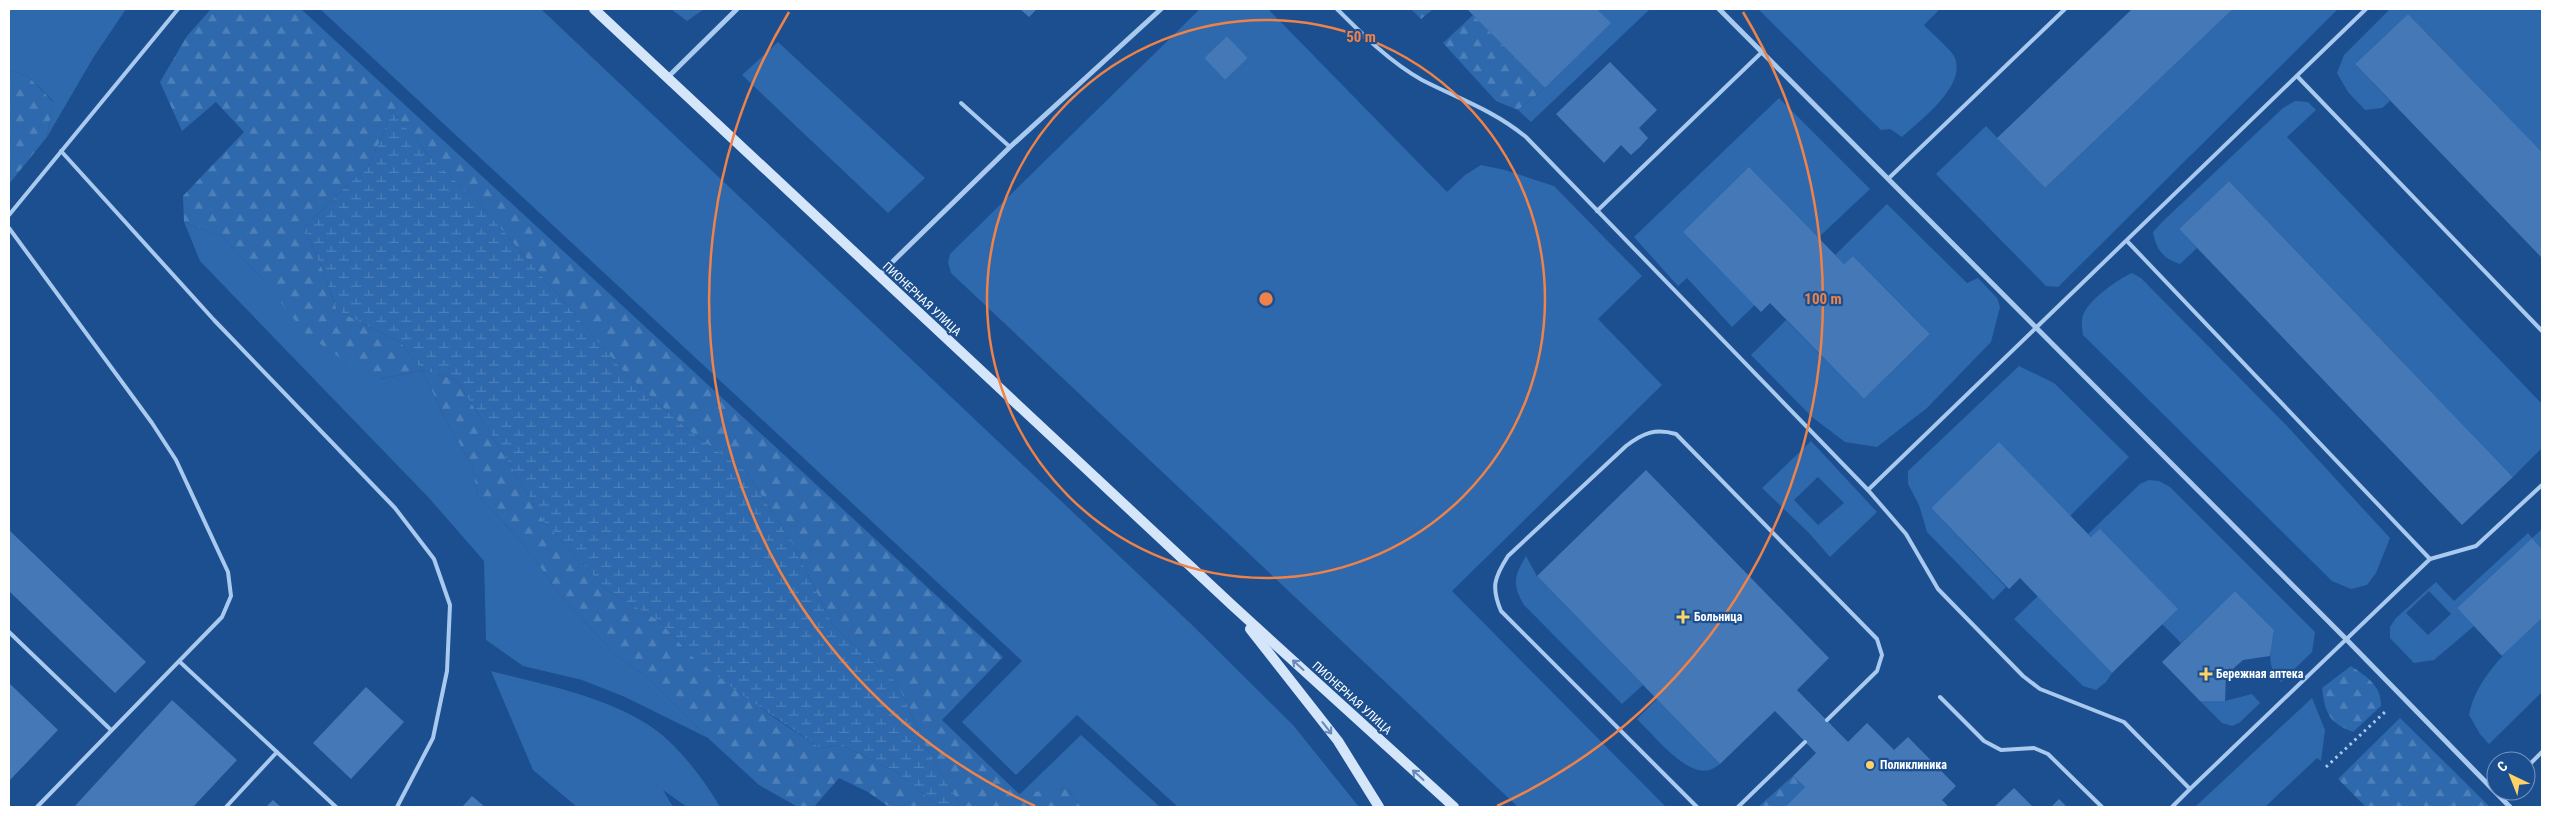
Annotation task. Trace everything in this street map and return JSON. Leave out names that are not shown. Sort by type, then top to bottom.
[{"type":"street","name":"ПИОНЕРНАЯ УЛИЦА","points":[[594,9],[1232,606],[1454,807]]},
{"type":"street","points":[[667,78],[737,9]]},
{"type":"street","points":[[878,276],[1010,148],[1161,9]]},
{"type":"street","points":[[1719,9],[2486,779]]},
{"type":"street","name":"ПИОНЕРНАЯ УЛИЦА","points":[[1232,606],[1338,742],[1379,807]]},
{"type":"lane","points":[[9,215],[178,9]]},
{"type":"lane","points":[[1337,9],[1391,58],[1421,79],[1504,119],[1526,137],[1868,490],[1906,534],[1938,589],[2023,676],[2040,689],[2124,722],[2190,789]]},
{"type":"lane","points":[[1889,178],[2064,9]]},
{"type":"lane","points":[[1868,490],[2366,9]]},
{"type":"lane","points":[[1597,211],[1761,53]]},
{"type":"lane","points":[[2297,76],[2542,331]]},
{"type":"lane","points":[[961,103],[1010,148]]},
{"type":"lane","points":[[61,151],[214,320],[395,508],[434,559],[450,605],[447,671],[433,738],[397,807]]},
{"type":"lane","points":[[9,228],[152,423],[176,460],[228,572],[231,596],[222,617],[37,807]]},
{"type":"lane","points":[[2127,241],[2430,559]]},
{"type":"lane","points":[[1697,807],[1502,611],[1494,593],[1497,573],[1508,556],[1626,446],[1643,434],[1661,430],[1676,434],[1877,638],[1882,655],[1877,671],[1827,720]]},
{"type":"lane","points":[[2172,807],[2345,638],[2430,559],[2476,546],[2542,485]]},
{"type":"lane","points":[[9,632],[111,730]]},
{"type":"lane","points":[[180,662],[336,807]]},
{"type":"lane","points":[[1940,697],[1984,741],[2001,750],[2034,748],[2048,754],[2102,807]]},
{"type":"lane","points":[[1738,807],[1804,742]]},
{"type":"lane","points":[[226,807],[277,752]]},
{"type":"path","points":[[2326,767],[2402,696]]},
{"type":"green space","points":[[9,9],[126,9],[93,58],[47,137],[53,101],[28,76],[9,70]]},
{"type":"green space","points":[[211,9],[301,9],[1003,657],[942,720],[1019,794],[1066,788],[1081,807],[961,807],[925,745],[897,683],[833,626],[795,548],[747,472],[688,430],[625,373],[479,203],[433,160],[391,110],[383,135],[368,166],[304,227],[322,268],[337,310],[401,343],[422,370],[380,379],[355,368],[306,334],[263,280],[223,237],[184,222],[183,196],[244,132],[216,102],[182,131],[160,82],[187,36]]},
{"type":"green space","points":[[320,9],[541,9],[1190,623],[1293,725],[1359,807],[1178,807],[1077,715],[1016,775],[962,722],[1022,661]]},
{"type":"green space","points":[[671,9],[704,9],[687,21]]},
{"type":"green space","points":[[1200,9],[1268,9],[1447,192],[1465,175],[1481,165],[1505,170],[1554,186],[1642,276],[1598,319],[1662,385],[1452,591],[1666,807],[1518,807],[951,273],[948,262],[950,254]],"holes":[[[1227,36],[1248,58],[1225,80],[1204,58]]]},
{"type":"green space","points":[[1411,9],[1433,9],[1421,19]]},
{"type":"green space","points":[[1597,9],[1650,9],[1531,122],[1518,110],[1545,88],[1610,23]]},
{"type":"green space","points":[[1758,9],[1940,9],[1924,25],[1946,46],[1955,58],[1957,69],[1954,80],[1948,91],[1930,112],[1902,137],[1890,129],[1881,130]]},
{"type":"green space","points":[[2233,9],[2338,9],[2058,287],[2046,286],[1936,174],[1986,126],[2045,188]]},
{"type":"green space","points":[[2390,9],[2542,9],[2542,152],[2408,14],[2355,64],[2390,101],[2382,108],[2365,110],[2348,92],[2337,73],[2344,55]]},
{"type":"green space","points":[[1473,15],[1545,88],[1518,110],[1496,101],[1443,43]]},
{"type":"green space","points":[[778,42],[925,178],[888,213],[742,75]]},
{"type":"green space","points":[[9,70],[28,76],[53,102],[47,137],[9,184]]},
{"type":"green space","points":[[1779,98],[1870,189],[1818,238],[1683,232],[1755,305],[1732,327],[1687,278],[1678,286],[1634,237]]},
{"type":"green space","points":[[2295,101],[2308,102],[2316,110],[2287,137],[2542,404],[2542,448],[2513,477],[2229,181],[2179,229],[2197,248],[2180,264],[2169,259],[2158,248],[2153,232],[2162,222],[2283,108]]},
{"type":"green space","points":[[391,110],[433,160],[479,203],[625,373],[688,430],[747,472],[795,548],[833,626],[897,683],[925,745],[961,807],[939,807],[898,773],[842,745],[820,748],[738,692],[693,657],[658,620],[607,590],[545,523],[456,379],[422,370],[401,343],[337,310],[322,268],[304,227],[368,166],[383,135]]},
{"type":"green space","points":[[1887,204],[1967,283],[1978,278],[1997,298],[2000,307],[1991,342],[1927,408],[1877,447],[1845,442],[1812,417],[1751,355],[1786,320],[1864,399],[1930,334],[1853,256],[1844,264],[1835,255]]},
{"type":"green space","points":[[184,222],[223,237],[263,280],[381,379],[422,370],[445,418],[473,468],[477,494],[522,542],[560,595],[616,655],[648,678],[708,738],[625,697],[582,680],[523,666],[486,640],[484,561],[429,498],[200,261]]},
{"type":"green space","points":[[2132,273],[2141,278],[2287,426],[2390,538],[2376,573],[2367,585],[2351,589],[2332,581],[2083,335],[2082,317],[2088,306],[2106,289]]},
{"type":"green space","points":[[2019,366],[2054,383],[2129,457],[2070,516],[1999,443],[1931,508],[2006,587],[1993,600],[1927,532],[1919,505],[1908,484],[1908,471]]},
{"type":"green space","points":[[422,370],[456,379],[545,523],[607,590],[658,620],[693,657],[776,719],[820,748],[842,745],[898,773],[939,807],[889,807],[868,792],[839,778],[814,807],[798,807],[759,785],[708,738],[648,678],[616,655],[560,595],[522,542],[477,494],[473,468],[445,418]]},
{"type":"green space","points":[[1811,441],[1877,512],[1830,557],[1809,533],[1762,488]],"holes":[[[1818,477],[1844,503],[1818,525],[1794,500]]]},
{"type":"green space","points":[[2149,480],[2159,481],[2170,487],[2315,632],[2312,652],[2281,682],[2273,670],[2270,658],[2274,630],[2235,591],[2181,643],[2162,624],[2177,609],[2088,534],[2140,484]]},
{"type":"green space","points":[[2542,529],[2542,549],[2532,538]]},
{"type":"green space","points":[[2528,533],[2532,538],[2457,608],[2474,626],[2434,660],[2414,663],[2390,638],[2390,627],[2396,618],[2436,582],[2454,601]],"holes":[[[2429,591],[2451,614],[2428,635],[2406,613]]]},
{"type":"green space","points":[[1526,556],[1537,576],[1643,685],[1622,704],[1524,605],[1516,586],[1516,580]]},
{"type":"green space","points":[[2038,596],[2112,673],[2106,682],[2096,690],[2083,686],[2014,619]]},
{"type":"green space","points":[[2542,618],[2542,692],[2489,744],[2480,734],[2469,715],[2473,700],[2488,673],[2498,661]]},
{"type":"green space","points":[[2351,666],[2372,682],[2381,699],[2381,706],[2353,732],[2333,721],[2327,711],[2322,688]]},
{"type":"green space","points":[[491,671],[591,698],[610,705],[647,724],[668,740],[688,761],[720,807],[687,807],[663,790],[673,807],[577,807],[533,770]]},
{"type":"green space","points":[[2252,694],[2260,703],[2239,723],[2232,726],[2222,723],[2200,701],[2225,701]]},
{"type":"green space","points":[[2312,698],[2325,730],[2321,761],[2317,758],[2265,807],[2195,807]]},
{"type":"green space","points":[[1657,699],[1720,764],[1710,770],[1690,767],[1680,761],[1660,743],[1637,719]]},
{"type":"green space","points":[[2400,718],[2490,807],[2366,807],[2338,779]]},
{"type":"green space","points":[[1081,735],[1160,807],[1081,807],[1066,788],[1019,795]]},
{"type":"green space","points":[[1793,776],[1805,787],[1785,807],[1758,807]]},
{"type":"building","points":[[1020,9],[1037,9],[1029,17]]},
{"type":"building","points":[[1467,9],[1597,9],[1611,23],[1545,88]]},
{"type":"building","points":[[2132,9],[2233,9],[2045,188],[1997,138]]},
{"type":"building","points":[[2408,14],[2542,152],[2542,258],[2355,64]]},
{"type":"building","points":[[1227,36],[1248,58],[1225,80],[1204,58]]},
{"type":"building","points":[[1610,62],[1657,110],[1639,128],[1648,138],[1640,147],[1631,155],[1621,145],[1604,163],[1556,114]]},
{"type":"building","points":[[1749,167],[1844,264],[1853,256],[1930,334],[1864,399],[1770,303],[1761,312],[1683,232]]},
{"type":"building","points":[[2229,181],[2513,477],[2462,525],[2179,229]]},
{"type":"building","points":[[1999,442],[2091,537],[2100,529],[2178,609],[2112,673],[2020,578],[2009,589],[1931,508]]},
{"type":"building","name":"Больница","points":[[1646,470],[1829,658],[1797,690],[1848,742],[1867,723],[1894,750],[1908,737],[1956,786],[1942,800],[1949,807],[1785,807],[1805,787],[1793,776],[1816,753],[1775,711],[1720,764],[1537,576]]},
{"type":"building","points":[[9,530],[146,662],[115,693],[9,591]]},
{"type":"building","points":[[2532,538],[2542,549],[2542,618],[2502,656],[2457,608]]},
{"type":"building","points":[[2235,591],[2274,630],[2270,656],[2243,660],[2226,675],[2225,701],[2200,701],[2162,662]]},
{"type":"building","points":[[9,683],[58,730],[9,781]]},
{"type":"building","points":[[366,687],[404,722],[351,779],[313,743]]},
{"type":"building","points":[[172,700],[237,760],[193,807],[74,807]]},
{"type":"building","points":[[2014,788],[2033,807],[1994,807]]},
{"type":"building","points":[[472,796],[485,807],[462,807]]},
{"type":"building","points":[[2059,799],[2067,807],[2051,807]]},
{"type":"building","points":[[273,800],[281,807],[266,807]]},
{"type":"place","name":"Больница","points":[[1683,617]]},
{"type":"place","name":"Бережная аптека","points":[[2206,674]]},
{"type":"place","name":"Поликлиника","points":[[1870,765]]}]
